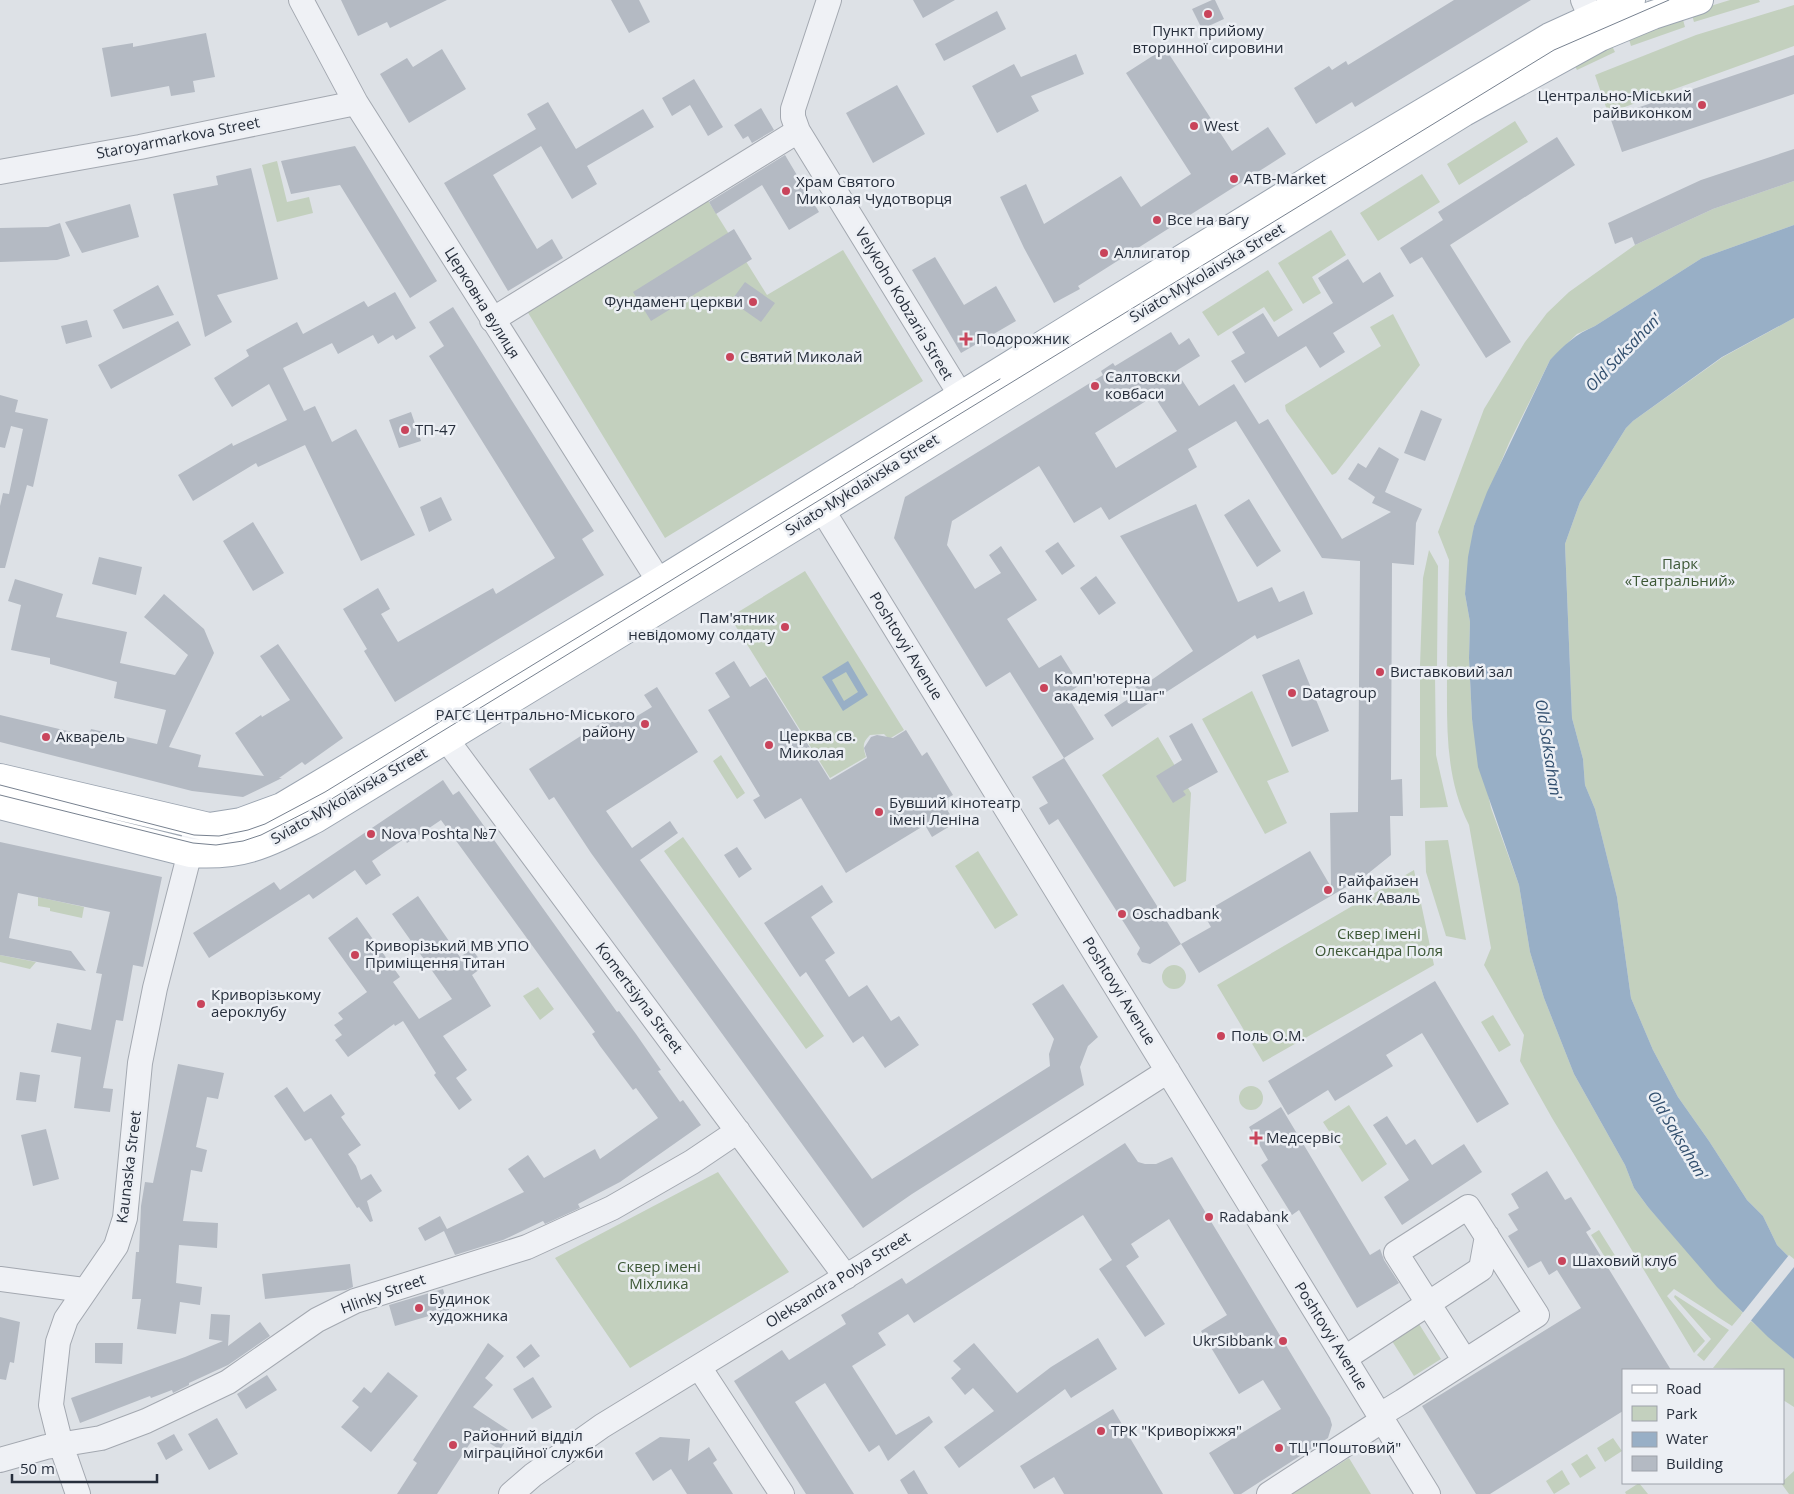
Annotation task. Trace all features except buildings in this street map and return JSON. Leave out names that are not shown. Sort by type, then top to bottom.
[{"type":"main road","name":"Sviato-Mykolaivska Street","points":[[0,805],[190,853],[227,854],[244,851],[273,841],[315,819],[439,729],[816,499],[966,405],[1295,218],[1410,146],[1561,57],[1591,18],[1631,0]]},
{"type":"main road","name":"Sviato-Mykolaivska Street","points":[[1591,18],[1653,14],[1699,0]]},
{"type":"main road","name":"Sviato-Mykolaivska Street","points":[[0,778],[209,827],[241,822],[282,807],[439,729]]},
{"type":"street","name":"Церковна вулиця","points":[[301,0],[356,103],[665,591]]},
{"type":"street","name":"Velykoho Kobzaria Street","points":[[829,0],[793,109],[793,117],[798,130],[966,405]]},
{"type":"street","name":"Staroyarmarkova Street","points":[[0,172],[140,147],[356,103]]},
{"type":"street","points":[[492,320],[798,130]]},
{"type":"street","name":"Poshtovyi Avenue","points":[[816,499],[1428,1494]]},
{"type":"street","name":"Komertsiyna Street","points":[[439,729],[846,1277]]},
{"type":"street","name":"Kaunaska Street","points":[[78,1494],[61,1445],[51,1405],[58,1342],[66,1319],[84,1290],[116,1246],[125,1218],[140,1063],[155,988],[197,825]]},
{"type":"street","name":"Oleksandra Polya Street","points":[[511,1494],[533,1475],[602,1426],[846,1277],[1168,1071]]},
{"type":"street","name":"Hlinky Street","points":[[0,1460],[61,1445],[102,1438],[195,1398],[228,1382],[318,1320],[355,1301],[381,1291],[486,1261],[544,1240],[612,1208],[692,1162],[738,1131]]},
{"type":"street","points":[[1269,1494],[1465,1361],[1537,1315],[1468,1207],[1396,1253],[1465,1361]]},
{"type":"street","points":[[1345,1358],[1480,1270],[1487,1236]]},
{"type":"street","points":[[0,1278],[84,1290]]},
{"type":"street","points":[[699,1367],[782,1494]]},
{"type":"green space","points":[[1730,0],[1759,0],[1760,2],[1694,22],[1691,12]]},
{"type":"green space","points":[[1794,5],[1794,46],[1608,113],[1595,75],[1696,35]]},
{"type":"green space","points":[[1682,16],[1685,27],[1631,46],[1628,36]]},
{"type":"green space","points":[[1610,42],[1615,52],[1577,70],[1572,60]]},
{"type":"green space","points":[[1515,121],[1528,142],[1459,185],[1447,164]]},
{"type":"green space","points":[[277,161],[287,202],[309,197],[313,213],[277,222],[262,165]]},
{"type":"green space","points":[[1422,174],[1440,202],[1378,241],[1360,213]]},
{"type":"green space","points":[[1794,181],[1794,225],[1702,258],[1595,326],[1577,334],[1550,360],[1509,443],[1474,526],[1465,594],[1470,622],[1469,658],[1472,719],[1491,808],[1519,885],[1530,952],[1544,998],[1574,1074],[1625,1165],[1634,1188],[1648,1207],[1743,1313],[1732,1326],[1674,1289],[1667,1296],[1705,1341],[1694,1353],[1552,1118],[1520,1061],[1524,1035],[1484,965],[1491,948],[1469,825],[1455,789],[1451,771],[1447,694],[1449,560],[1438,532],[1484,409],[1525,342],[1547,313],[1569,292],[1635,245],[1713,209]]},
{"type":"green space","points":[[707,199],[767,295],[843,250],[923,381],[665,538],[527,311]]},
{"type":"green space","points":[[1331,230],[1346,255],[1312,277],[1321,293],[1303,304],[1278,263]]},
{"type":"green space","points":[[1268,270],[1293,310],[1274,322],[1264,307],[1218,336],[1202,312]]},
{"type":"green space","points":[[1393,314],[1420,365],[1336,473],[1332,475],[1286,411],[1285,405],[1381,346],[1370,327]]},
{"type":"green space","name":"Парк «Театральний»","points":[[1794,318],[1794,1262],[1777,1245],[1763,1216],[1747,1200],[1678,1097],[1653,1050],[1631,998],[1617,897],[1595,809],[1585,785],[1583,759],[1572,718],[1565,544],[1580,502],[1626,428],[1633,421],[1723,357]]},
{"type":"green space","points":[[1429,550],[1438,566],[1437,666],[1420,666],[1423,578]]},
{"type":"green space","points":[[805,571],[904,730],[889,739],[884,734],[870,735],[864,745],[866,757],[830,778],[730,617]]},
{"type":"green space","points":[[1420,675],[1435,675],[1436,755],[1448,807],[1420,808]]},
{"type":"green space","points":[[1252,691],[1289,772],[1267,781],[1287,823],[1265,834],[1202,719]]},
{"type":"green space","points":[[1158,737],[1191,793],[1186,881],[1174,887],[1102,775]]},
{"type":"green space","points":[[721,755],[745,793],[737,799],[713,761]]},
{"type":"green space","points":[[683,837],[824,1036],[806,1049],[664,851]]},
{"type":"green space","points":[[1448,840],[1466,940],[1446,936],[1426,872],[1425,841]]},
{"type":"green space","points":[[978,851],[1018,915],[995,929],[955,866]]},
{"type":"green space","name":"Сквер імені Олександра Поля","points":[[1414,870],[1434,965],[1263,1062],[1217,985]]},
{"type":"green space","points":[[38,897],[84,907],[82,918],[50,911],[50,908],[38,906]]},
{"type":"green space","points":[[0,955],[36,962],[30,969],[0,962]]},
{"type":"green space","points":[[1174,965],[1183,968],[1186,977],[1183,986],[1174,989],[1165,986],[1162,977],[1165,968]]},
{"type":"green space","points":[[538,987],[554,1009],[540,1020],[523,996]]},
{"type":"green space","points":[[1493,1015],[1511,1045],[1499,1052],[1481,1022]]},
{"type":"green space","points":[[1251,1086],[1260,1089],[1263,1098],[1260,1107],[1251,1110],[1242,1107],[1239,1098],[1242,1089]]},
{"type":"green space","points":[[1349,1105],[1387,1164],[1362,1182],[1323,1122]]},
{"type":"green space","name":"Сквер імені Міхлика","points":[[718,1172],[789,1272],[630,1368],[555,1258]]},
{"type":"green space","points":[[1599,1230],[1621,1265],[1613,1270],[1591,1235]]},
{"type":"green space","points":[[1675,1295],[1729,1330],[1704,1361],[1697,1355],[1711,1339],[1674,1297]]},
{"type":"green space","points":[[1751,1321],[1794,1359],[1794,1407],[1784,1401],[1784,1369],[1713,1368]]},
{"type":"green space","points":[[1419,1324],[1441,1359],[1414,1376],[1392,1341]]},
{"type":"green space","points":[[1613,1438],[1622,1451],[1605,1462],[1597,1448]]},
{"type":"green space","points":[[1587,1454],[1596,1468],[1580,1478],[1571,1464]]},
{"type":"green space","points":[[1349,1458],[1371,1494],[1293,1494],[1293,1493]]},
{"type":"green space","points":[[1562,1470],[1570,1484],[1554,1494],[1546,1481]]},
{"type":"green space","points":[[1794,1471],[1794,1494],[1789,1494],[1782,1484],[1784,1484],[1784,1480]]},
{"type":"green space","points":[[1640,1484],[1648,1494],[1626,1494],[1625,1492]]},
{"type":"water","name":"Old Saksahan'","points":[[1794,225],[1794,318],[1722,357],[1633,421],[1626,428],[1580,502],[1565,544],[1572,718],[1583,759],[1585,785],[1595,809],[1617,897],[1631,998],[1653,1050],[1678,1097],[1747,1200],[1763,1216],[1777,1245],[1794,1262],[1794,1359],[1768,1337],[1717,1287],[1648,1207],[1634,1188],[1625,1165],[1574,1074],[1544,998],[1530,952],[1519,885],[1478,767],[1472,719],[1469,658],[1470,622],[1465,594],[1468,557],[1474,526],[1487,492],[1550,360],[1576,336],[1702,258]]},
{"type":"water","points":[[848,661],[868,695],[843,711],[822,677]],"holes":[[[846,672],[858,692],[844,701],[832,680]]]},
{"type":"pier","points":[[1789,1255],[1794,1259],[1794,1267],[1749,1323],[1741,1315]]},
{"type":"tram line","points":[[0,795],[193,843],[216,845],[243,841],[261,835],[330,800],[1554,50],[1669,0]]},
{"type":"tram line","points":[[0,785],[194,835],[219,836],[248,830],[265,824],[325,792],[1000,379]]},
{"type":"place","name":"Пункт прийому вторинної сировини","points":[[1208,14]]},
{"type":"place","name":"Центрально-Міський райвиконком","points":[[1702,105]]},
{"type":"place","name":"West","points":[[1194,126]]},
{"type":"place","name":"ATB-Market","points":[[1234,179]]},
{"type":"place","name":"Храм Святого Миколая Чудотворця","points":[[786,191]]},
{"type":"place","name":"Все на вагу","points":[[1157,220]]},
{"type":"place","name":"Аллигатор","points":[[1104,253]]},
{"type":"place","name":"Фундамент церкви","points":[[753,302]]},
{"type":"place","name":"Подорожник","points":[[966,339]]},
{"type":"place","name":"Святий Миколай","points":[[730,357]]},
{"type":"place","name":"Салтовски ковбаси","points":[[1095,386]]},
{"type":"place","name":"ТП-47","points":[[405,430]]},
{"type":"place","name":"Пам'ятник невідомому солдату","points":[[785,627]]},
{"type":"place","name":"Виставковий зал","points":[[1380,672]]},
{"type":"place","name":"Комп'ютерна академія \"Шаг\"","points":[[1044,688]]},
{"type":"place","name":"Datagroup","points":[[1292,693]]},
{"type":"place","name":"РАГС Центрально-Міського району","points":[[645,724]]},
{"type":"place","name":"Акварель","points":[[46,737]]},
{"type":"place","name":"Церква св. Миколая","points":[[769,745]]},
{"type":"place","name":"Бувший кінотеатр імені Леніна","points":[[879,812]]},
{"type":"place","name":"Nova Poshta №7","points":[[371,834]]},
{"type":"place","name":"Райфайзен банк Аваль","points":[[1328,890]]},
{"type":"place","name":"Oschadbank","points":[[1122,914]]},
{"type":"place","name":"Криворізький МВ УПО Приміщення Титан","points":[[355,955]]},
{"type":"place","name":"Криворізькому аероклубу","points":[[201,1004]]},
{"type":"place","name":"Поль О.М.","points":[[1221,1036]]},
{"type":"place","name":"Медсервіс","points":[[1256,1138]]},
{"type":"place","name":"Radabank","points":[[1209,1217]]},
{"type":"place","name":"Шаховий клуб","points":[[1562,1261]]},
{"type":"place","name":"Будинок художника","points":[[419,1308]]},
{"type":"place","name":"UkrSibbank","points":[[1283,1341]]},
{"type":"place","name":"ТРК \"Криворіжжя\"","points":[[1101,1431]]},
{"type":"place","name":"Районний вiддiл мiграцiйної служби","points":[[453,1445]]},
{"type":"place","name":"ТЦ \"Поштовий\"","points":[[1279,1448]]}]
